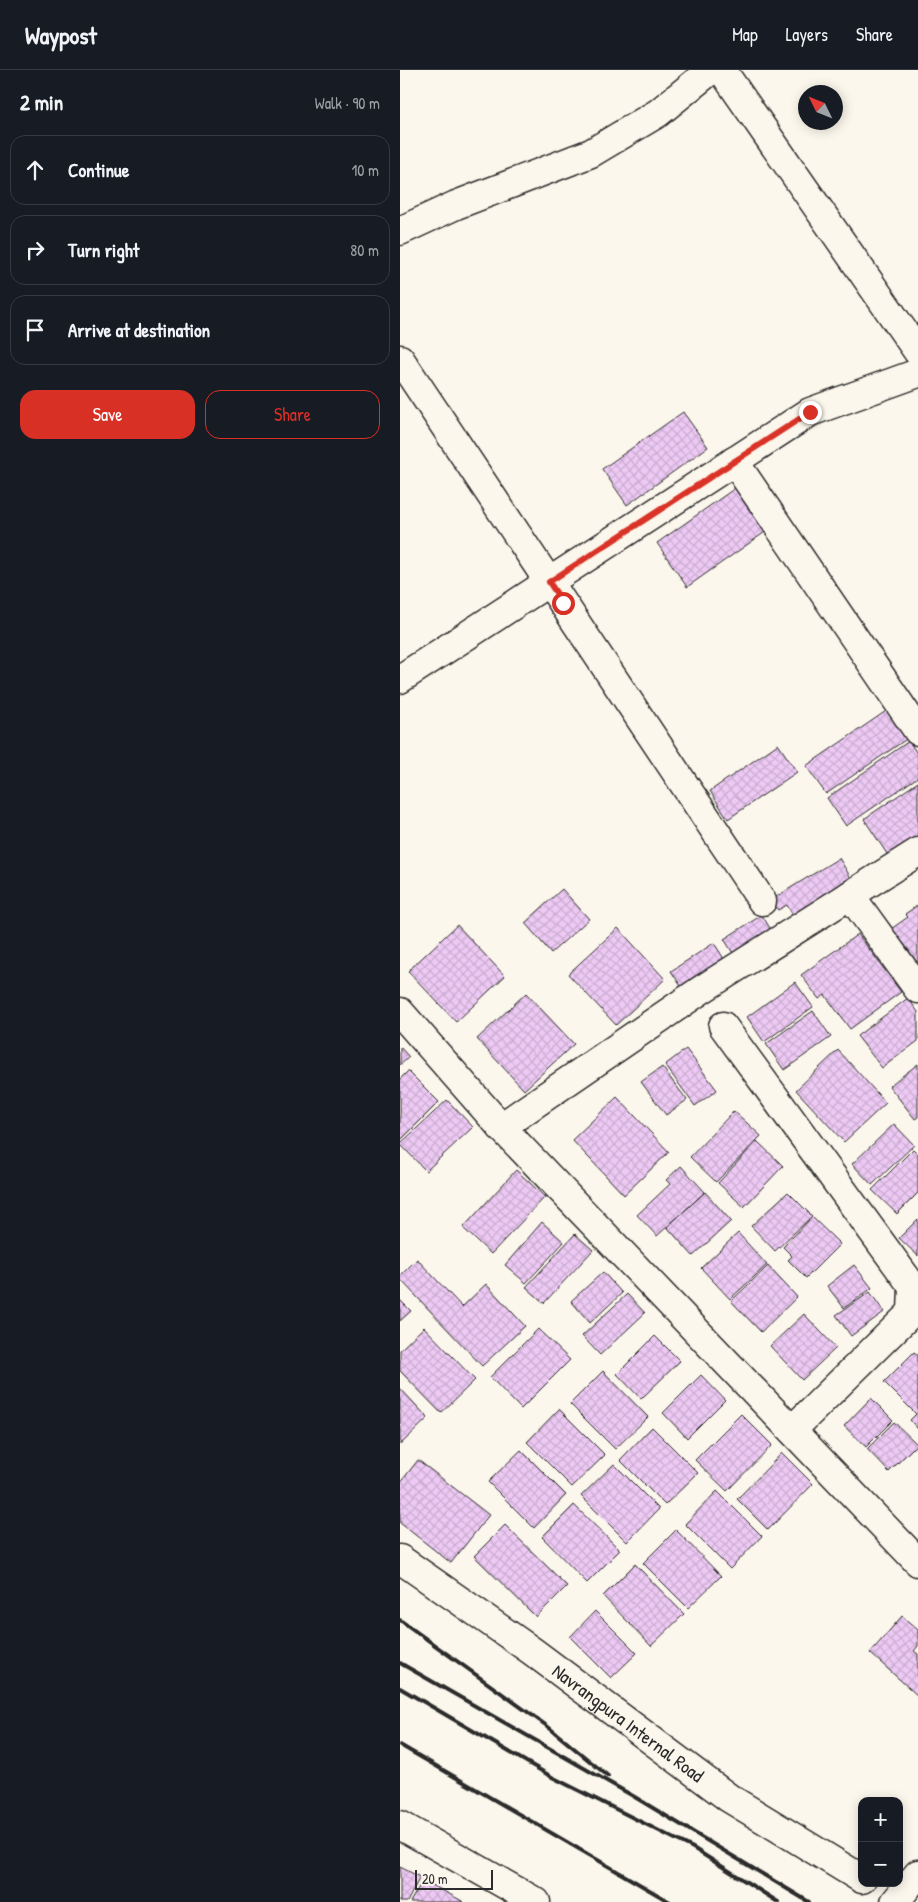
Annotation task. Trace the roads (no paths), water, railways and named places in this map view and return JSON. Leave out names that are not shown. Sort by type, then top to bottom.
[{"type":"street","points":[[400,231],[456,205],[591,153],[658,113],[711,70]]},
{"type":"street","points":[[722,70],[918,352]]},
{"type":"street","points":[[400,359],[762,901]]},
{"type":"street","points":[[400,679],[810,412],[918,373]]},
{"type":"street","points":[[734,461],[918,731]]},
{"type":"street","points":[[500,1127],[701,990],[918,852]]},
{"type":"street","points":[[850,896],[918,989]]},
{"type":"street","points":[[400,1012],[500,1127],[918,1562]]},
{"type":"street","points":[[723,1026],[913,1287],[912,1312],[792,1430]]},
{"type":"street","name":"Navrangpura Internal Road","points":[[400,1559],[532,1651],[729,1798],[858,1877]]},
{"type":"street","points":[[400,1825],[536,1902]]},
{"type":"street","points":[[874,1887],[897,1901],[918,1874]]},
{"type":"railway","points":[[400,1620],[547,1726],[608,1776]]},
{"type":"railway","points":[[400,1663],[633,1796],[809,1902]]},
{"type":"railway","points":[[400,1688],[552,1777],[693,1848],[778,1902]]},
{"type":"railway","points":[[400,1745],[670,1902]]}]
